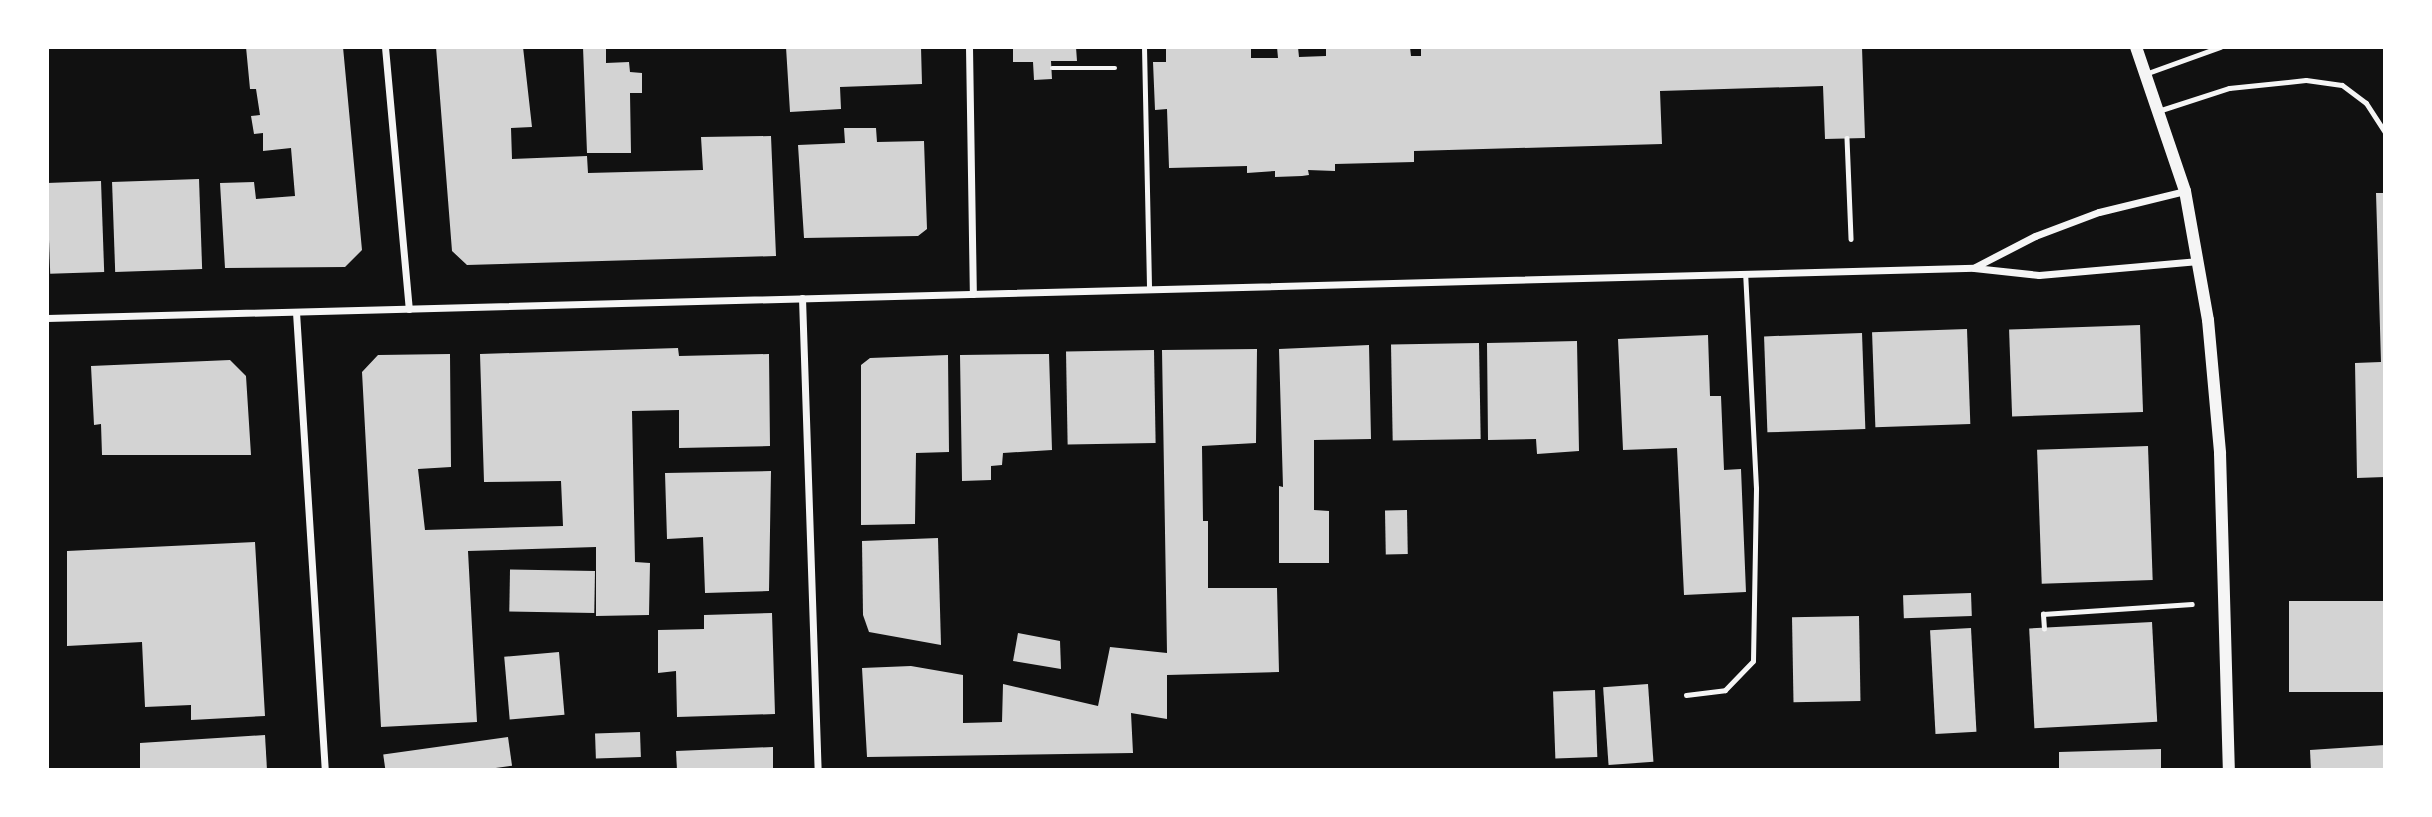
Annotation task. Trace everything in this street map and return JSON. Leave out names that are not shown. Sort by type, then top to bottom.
[{"type":"street","points":[[385,47],[409,309]]},
{"type":"street","points":[[969,47],[973,295]]},
{"type":"street","points":[[2136,47],[2185,191],[2198,261],[2217,406],[2229,770]]},
{"type":"street","points":[[1974,268],[2035,236],[2099,212],[2185,191]]},
{"type":"street","points":[[47,318],[1974,268],[2039,275],[2198,261]]},
{"type":"street","points":[[802,298],[818,770]]},
{"type":"street","points":[[296,312],[325,770]]},
{"type":"lane","points":[[1144,47],[1149,290]]},
{"type":"lane","points":[[2145,74],[2220,47]]},
{"type":"lane","points":[[2158,111],[2229,88],[2306,80],[2342,85],[2366,103],[2385,132]]},
{"type":"lane","points":[[1686,695],[1725,690],[1753,662],[1756,488],[1745,274]]},
{"type":"path","points":[[1052,68],[1144,67]]},
{"type":"path","points":[[1847,138],[1852,271]]},
{"type":"path","points":[[2044,629],[2043,614],[2225,603]]},
{"type":"building","points":[[246,47],[343,47],[362,250],[345,267],[225,268],[220,183],[254,182],[256,199],[295,196],[291,148],[263,151],[263,133],[254,134],[251,116],[260,115],[256,89],[250,89]]},
{"type":"building","points":[[436,47],[523,47],[532,127],[511,128],[512,159],[587,156],[588,173],[703,170],[701,137],[771,136],[776,256],[467,265],[452,251]]},
{"type":"building","points":[[583,47],[606,47],[606,63],[629,62],[630,72],[642,73],[642,93],[630,93],[631,153],[587,153]]},
{"type":"building","points":[[786,47],[921,47],[922,84],[840,87],[841,109],[790,112]]},
{"type":"building","points":[[1013,47],[1076,47],[1077,61],[1051,61],[1052,79],[1034,80],[1033,62],[1013,62]]},
{"type":"building","points":[[1166,47],[1251,47],[1251,58],[1278,58],[1277,47],[1298,47],[1299,57],[1326,56],[1326,47],[1410,47],[1411,56],[1421,56],[1421,47],[1862,47],[1865,138],[1825,139],[1823,86],[1660,91],[1662,144],[1414,151],[1414,162],[1335,164],[1335,171],[1308,170],[1309,175],[1302,176],[1275,177],[1275,171],[1247,173],[1247,166],[1169,168],[1167,109],[1155,110],[1153,62],[1166,62]]},
{"type":"building","points":[[844,128],[876,128],[877,142],[924,141],[927,229],[918,236],[804,238],[798,145],[845,143]]},
{"type":"building","points":[[199,179],[202,269],[115,272],[112,182]]},
{"type":"building","points":[[101,181],[104,272],[50,274],[47,183]]},
{"type":"building","points":[[2376,193],[2385,193],[2385,477],[2357,478],[2355,363],[2381,362]]},
{"type":"building","points":[[2140,325],[2143,412],[2012,417],[2009,330]]},
{"type":"building","points":[[1967,329],[1970,424],[1875,427],[1872,332]]},
{"type":"building","points":[[1862,333],[1865,429],[1767,432],[1764,336]]},
{"type":"building","points":[[1708,335],[1710,396],[1721,396],[1724,470],[1741,469],[1746,592],[1684,595],[1677,448],[1623,450],[1618,339]]},
{"type":"building","points":[[1577,341],[1579,451],[1537,454],[1536,439],[1488,440],[1487,343]]},
{"type":"building","points":[[1479,343],[1481,439],[1393,441],[1391,345]]},
{"type":"building","points":[[1369,345],[1371,439],[1314,440],[1314,510],[1329,511],[1329,563],[1279,563],[1279,486],[1283,487],[1279,349]]},
{"type":"building","points":[[678,348],[679,356],[769,354],[770,446],[679,448],[679,410],[632,411],[635,562],[650,563],[649,615],[596,616],[596,547],[468,551],[477,722],[381,727],[362,372],[378,355],[450,354],[451,467],[418,469],[425,530],[563,526],[561,481],[484,482],[480,354]]},
{"type":"building","points":[[1257,349],[1256,443],[1202,446],[1203,521],[1208,521],[1208,588],[1277,588],[1279,672],[1167,675],[1167,719],[1131,713],[1133,753],[867,757],[862,668],[911,666],[963,675],[963,723],[1002,722],[1003,684],[1098,706],[1110,647],[1167,653],[1162,350]]},
{"type":"building","points":[[1154,350],[1156,443],[1068,445],[1066,352]]},
{"type":"building","points":[[1049,354],[1052,450],[1003,453],[1002,465],[991,466],[991,480],[962,481],[960,355]]},
{"type":"building","points":[[948,355],[949,452],[916,453],[915,524],[861,525],[861,365],[870,358]]},
{"type":"building","points":[[230,360],[246,376],[251,455],[102,455],[101,424],[94,425],[91,366]]},
{"type":"building","points":[[2148,446],[2153,580],[2042,584],[2037,450]]},
{"type":"building","points":[[771,471],[769,591],[705,593],[703,537],[667,539],[665,473]]},
{"type":"building","points":[[1385,510],[1407,510],[1408,554],[1386,554]]},
{"type":"building","points":[[938,538],[941,645],[869,632],[863,615],[862,541]]},
{"type":"building","points":[[255,542],[265,716],[191,720],[191,705],[145,707],[142,642],[67,646],[67,551]]},
{"type":"building","points":[[510,570],[595,571],[594,613],[509,612]]},
{"type":"building","points":[[1971,593],[1972,616],[1904,618],[1903,595]]},
{"type":"building","points":[[2289,601],[2385,601],[2385,692],[2289,692]]},
{"type":"building","points":[[772,613],[775,714],[677,717],[676,671],[658,673],[658,630],[704,629],[704,615]]},
{"type":"building","points":[[1859,616],[1860,701],[1793,702],[1792,617]]},
{"type":"building","points":[[2152,622],[2157,722],[2034,728],[2029,628]]},
{"type":"building","points":[[1971,628],[1976,732],[1935,734],[1930,630]]},
{"type":"building","points":[[1018,633],[1060,641],[1061,669],[1013,661]]},
{"type":"building","points":[[559,652],[564,715],[510,720],[504,657]]},
{"type":"building","points":[[1648,684],[1653,762],[1609,765],[1603,687]]},
{"type":"building","points":[[1595,690],[1597,757],[1555,758],[1553,691]]},
{"type":"building","points":[[640,732],[641,757],[596,759],[595,734]]},
{"type":"building","points":[[265,735],[267,770],[140,770],[140,743]]},
{"type":"building","points":[[508,737],[512,766],[482,770],[385,770],[383,755]]},
{"type":"building","points":[[2385,745],[2385,770],[2311,770],[2310,750]]},
{"type":"building","points":[[773,747],[773,770],[677,770],[676,751]]},
{"type":"building","points":[[2161,749],[2161,770],[2059,770],[2059,752]]}]
